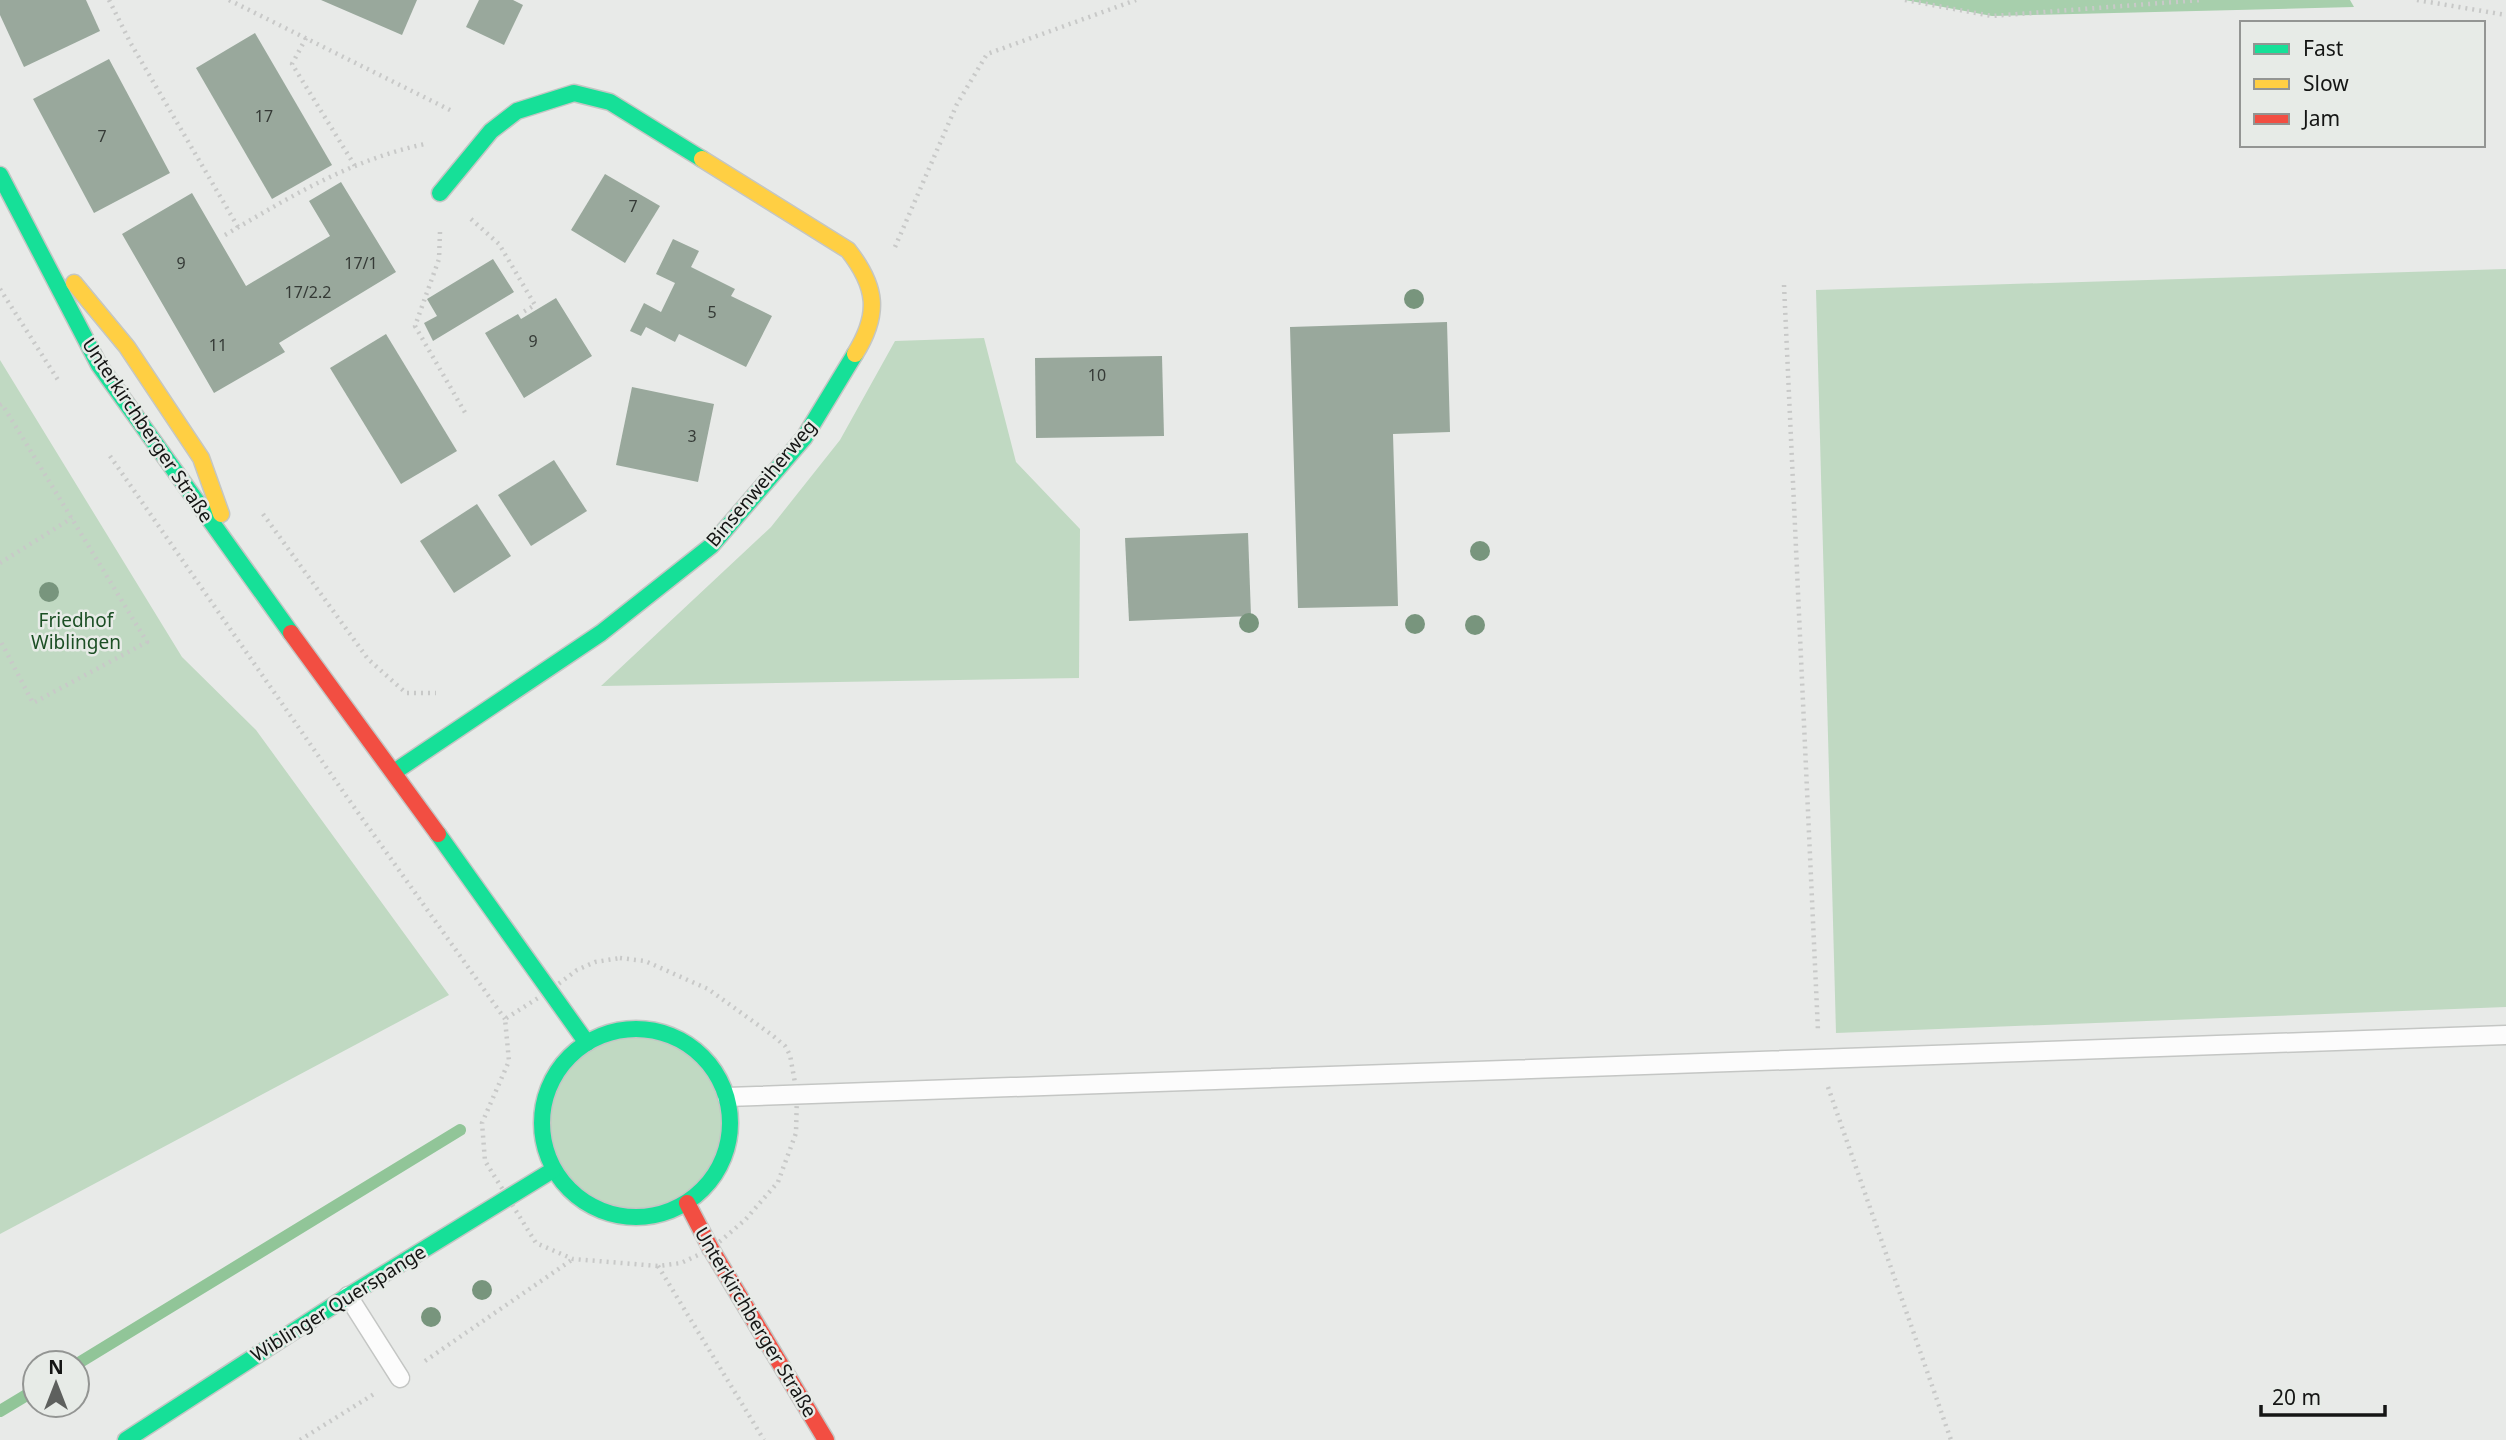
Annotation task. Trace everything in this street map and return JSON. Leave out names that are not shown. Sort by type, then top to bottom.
[{"type":"main road","name":"Binsenweiherweg","points":[[394,772],[601,633],[710,546],[804,438],[862,343],[873,314],[871,289],[862,268],[848,250],[610,102],[574,93],[517,111],[491,131],[440,192]]},
{"type":"main road","name":"Unterkirchberger Straße","points":[[0,175],[99,365],[587,1043]]},
{"type":"main road","name":"Unterkirchberger Straße","points":[[24,223],[127,347],[201,458],[237,559]]},
{"type":"main road","points":[[643,1029],[671,1035],[684,1042],[715,1071],[727,1097],[731,1126],[725,1157],[710,1183],[687,1203],[658,1216],[628,1218],[598,1210],[571,1192],[553,1170],[543,1142],[542,1113],[550,1086],[565,1061],[587,1043],[614,1032],[643,1029]]},
{"type":"main road","name":"Wiblinger Querspange","points":[[125,1440],[348,1296],[553,1170]]},
{"type":"main road","name":"Unterkirchberger Straße","points":[[687,1203],[710,1249],[826,1440]]},
{"type":"lane","points":[[727,1097],[2506,1035]]},
{"type":"lane","points":[[348,1296],[400,1378]]},
{"type":"path","points":[[109,0],[130,42],[238,227]]},
{"type":"path","points":[[229,0],[491,131]]},
{"type":"path","points":[[862,268],[894,250],[957,104],[987,54],[1136,0]]},
{"type":"path","points":[[1905,0],[1992,16],[2201,0]]},
{"type":"path","points":[[2417,0],[2506,15]]},
{"type":"path","points":[[306,38],[292,64],[355,166]]},
{"type":"path","points":[[225,234],[332,174],[402,149],[427,144]]},
{"type":"path","points":[[440,192],[499,244],[535,305],[523,312]]},
{"type":"path","points":[[440,192],[439,259],[415,326],[467,416]]},
{"type":"path","points":[[1784,285],[1819,1061],[1951,1440]]},
{"type":"path","points":[[0,405],[2,404],[146,642],[33,703],[0,640]]},
{"type":"path","points":[[257,506],[368,659],[406,693],[446,692]]},
{"type":"path","points":[[0,563],[72,518]]},
{"type":"path","points":[[157,525],[505,1020],[509,1061],[482,1123],[485,1161],[536,1243],[573,1259],[658,1266],[681,1263],[710,1249],[745,1220],[778,1182],[796,1133],[797,1094],[790,1055],[785,1046],[772,1035],[708,989],[645,961],[620,958],[595,962],[577,970],[505,1020]]},
{"type":"path","points":[[300,1440],[400,1378],[573,1259]]},
{"type":"path","points":[[658,1266],[764,1440]]},
{"type":"green space","points":[[1905,0],[2350,0],[2354,7],[1992,16]]},
{"type":"green space","points":[[2506,269],[2506,1007],[1836,1033],[1816,290]]},
{"type":"green space","points":[[984,338],[1016,462],[1080,529],[1079,678],[601,686],[771,527],[840,440],[895,341]]},
{"type":"green space","name":"Friedhof Wiblingen","points":[[0,360],[182,657],[256,730],[449,995],[0,1234]]},
{"type":"green space","points":[[636,1029],[672,1036],[702,1057],[723,1087],[730,1123],[723,1159],[702,1189],[672,1210],[636,1217],[600,1210],[570,1189],[549,1159],[542,1123],[549,1087],[570,1057],[600,1036]]},
{"type":"building","points":[[0,0],[86,0],[100,31],[24,67],[0,15]]},
{"type":"building","points":[[321,0],[417,0],[402,35]]},
{"type":"building","points":[[479,0],[513,0],[523,5],[504,45],[466,27]]},
{"type":"building","points":[[255,33],[332,165],[272,199],[196,68]]},
{"type":"building","points":[[109,59],[170,173],[94,213],[33,99]]},
{"type":"building","points":[[605,174],[660,206],[625,263],[571,230]]},
{"type":"building","points":[[341,182],[396,272],[279,343],[285,352],[214,393],[122,234],[192,193],[246,286],[330,236],[309,201]]},
{"type":"building","points":[[673,239],[699,251],[691,267],[735,289],[731,296],[772,316],[746,367],[679,334],[675,342],[646,327],[641,336],[630,331],[644,303],[661,312],[675,283],[656,274]]},
{"type":"building","points":[[493,259],[514,292],[433,341],[424,323],[437,316],[427,299]]},
{"type":"building","points":[[556,298],[592,356],[524,398],[485,333],[518,314],[521,319]]},
{"type":"building","points":[[1447,322],[1450,432],[1393,434],[1398,606],[1298,608],[1290,327]]},
{"type":"building","points":[[386,334],[457,451],[401,484],[330,368]]},
{"type":"building","points":[[1162,356],[1164,436],[1036,438],[1035,358]]},
{"type":"building","points":[[632,387],[714,404],[698,482],[616,465]]},
{"type":"building","points":[[554,460],[587,511],[531,546],[498,495]]},
{"type":"building","points":[[477,504],[511,556],[454,593],[420,541]]},
{"type":"building","points":[[1248,533],[1251,616],[1129,621],[1125,538]]},
{"type":"waterway","points":[[91,1355],[460,1130]]},
{"type":"waterway","points":[[0,1411],[21,1398]]},
{"type":"traffic: fast","points":[[440,193],[491,131],[517,111],[574,93],[610,102],[702,159]]},
{"type":"traffic: fast","points":[[0,175],[99,365],[291,633]]},
{"type":"traffic: fast","points":[[394,772],[601,633],[711,546],[804,438],[855,354]]},
{"type":"traffic: fast","points":[[438,834],[587,1043]]},
{"type":"traffic: fast","points":[[636,1029],[672,1036],[702,1057],[723,1087],[730,1123],[723,1159],[702,1189],[672,1210],[636,1217],[600,1210],[570,1189],[549,1159],[542,1123],[549,1087],[570,1057],[600,1036],[636,1029]]},
{"type":"traffic: fast","points":[[126,1440],[348,1296],[553,1170]]},
{"type":"traffic: slow","points":[[702,159],[848,250],[865,276],[872,301],[869,326],[855,354]]},
{"type":"traffic: slow","points":[[74,283],[127,347],[201,458],[221,514]]},
{"type":"traffic: jam","points":[[291,633],[438,834]]},
{"type":"traffic: jam","points":[[687,1203],[711,1249],[826,1440]]}]
